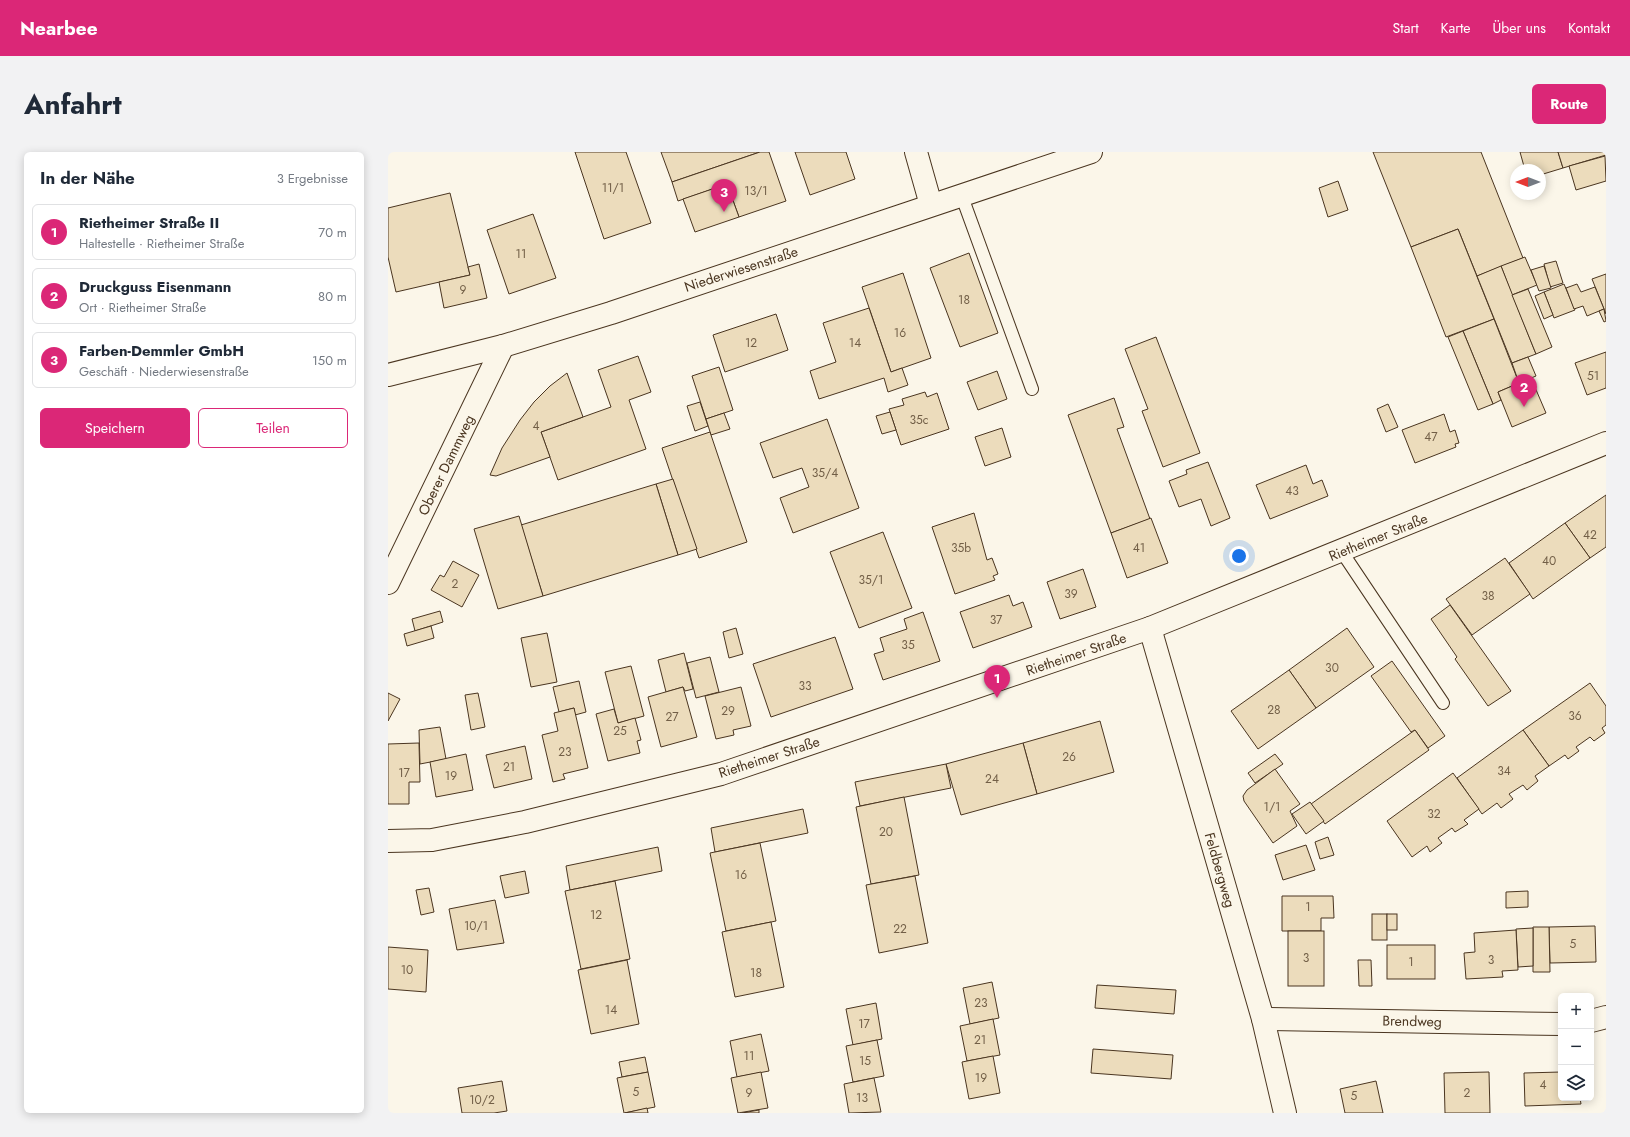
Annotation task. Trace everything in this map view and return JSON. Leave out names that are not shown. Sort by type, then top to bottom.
[{"type":"street","points":[[916,152],[932,205]]},
{"type":"street","name":"Niederwiesenstraße","points":[[388,374],[503,346],[612,313],[961,194],[1090,152]]},
{"type":"street","name":"Oberer Dammweg","points":[[388,583],[503,346]]},
{"type":"street","name":"Rietheimer Straße","points":[[388,841],[432,840],[518,823],[721,774],[1150,628],[1342,552],[1606,443]]},
{"type":"street","name":"Feldbergweg","points":[[1150,628],[1263,1019],[1286,1113]]},
{"type":"street","points":[[1594,1020],[1606,1017]]},
{"type":"street","name":"Brendweg","points":[[1263,1019],[1558,1024]]},
{"type":"lane","points":[[961,194],[1032,389]]},
{"type":"lane","points":[[1342,552],[1443,703]]},
{"type":"building","points":[[575,152],[626,152],[651,223],[604,239]]},
{"type":"building","points":[[661,152],[760,152],[672,182]]},
{"type":"building","points":[[760,152],[769,152],[786,201],[739,217],[727,184],[678,201],[672,182]]},
{"type":"building","points":[[795,152],[846,152],[855,179],[810,195]]},
{"type":"building","points":[[1373,152],[1481,152],[1523,258],[1477,276],[1458,229],[1411,247]]},
{"type":"building","points":[[1520,152],[1558,152],[1563,168],[1546,173],[1546,164],[1523,164]]},
{"type":"building","points":[[1558,152],[1606,152],[1606,155],[1563,168]]},
{"type":"building","points":[[1605,156],[1606,181],[1576,190],[1569,166]]},
{"type":"building","points":[[1338,181],[1348,210],[1328,217],[1319,188]]},
{"type":"building","points":[[727,184],[739,217],[695,232],[683,199]]},
{"type":"building","points":[[450,193],[470,275],[396,292],[388,257],[388,208]]},
{"type":"building","points":[[533,214],[556,278],[509,294],[487,230]]},
{"type":"building","points":[[1458,229],[1494,319],[1446,337],[1411,247]]},
{"type":"building","points":[[969,253],[998,333],[960,347],[930,268]]},
{"type":"building","points":[[1525,257],[1537,285],[1512,295],[1501,266]]},
{"type":"building","points":[[1556,261],[1563,283],[1550,287],[1544,264]]},
{"type":"building","points":[[479,264],[487,298],[444,308],[439,282],[470,275],[468,267]]},
{"type":"building","points":[[1501,266],[1536,354],[1512,363],[1477,276]]},
{"type":"building","points":[[1544,266],[1551,288],[1539,291],[1531,270]]},
{"type":"building","points":[[903,273],[931,358],[891,372],[862,287]]},
{"type":"building","points":[[1606,274],[1606,314],[1592,279]]},
{"type":"building","points":[[1564,284],[1575,310],[1554,318],[1544,292]]},
{"type":"building","points":[[1577,284],[1581,292],[1595,287],[1604,309],[1587,316],[1583,306],[1574,309],[1566,288]]},
{"type":"building","points":[[1528,289],[1552,347],[1536,354],[1512,295]]},
{"type":"building","points":[[1544,292],[1553,315],[1544,319],[1535,296]]},
{"type":"building","points":[[869,308],[891,372],[902,368],[908,385],[888,392],[884,378],[819,399],[810,371],[836,362],[823,323]]},
{"type":"building","points":[[1604,309],[1606,321],[1604,322],[1599,311]]},
{"type":"building","points":[[776,314],[788,350],[725,372],[713,335]]},
{"type":"building","points":[[1494,319],[1519,383],[1498,392],[1501,400],[1493,404],[1463,331]]},
{"type":"building","points":[[1463,331],[1493,404],[1478,410],[1448,337]]},
{"type":"building","points":[[1156,337],[1200,453],[1163,467],[1142,411],[1148,409],[1125,349]]},
{"type":"building","points":[[1606,352],[1606,388],[1587,395],[1575,363]]},
{"type":"building","points":[[638,356],[651,392],[629,400],[646,449],[558,480],[541,432],[611,407],[598,370]]},
{"type":"building","points":[[1528,357],[1536,376],[1519,383],[1512,363]]},
{"type":"building","points":[[719,367],[733,410],[706,419],[692,376]]},
{"type":"building","points":[[997,371],[1007,399],[978,410],[967,382]]},
{"type":"building","points":[[567,373],[583,417],[541,432],[550,457],[496,476],[490,475],[502,448],[520,420],[534,402],[550,386]]},
{"type":"building","points":[[1531,378],[1546,413],[1512,427],[1498,392]]},
{"type":"building","points":[[925,392],[927,397],[937,393],[949,429],[901,445],[889,409],[904,405],[902,399]]},
{"type":"building","points":[[1114,398],[1124,427],[1117,429],[1150,519],[1111,533],[1068,415]]},
{"type":"building","points":[[700,402],[708,426],[695,431],[687,406]]},
{"type":"building","points":[[1388,404],[1398,427],[1386,432],[1377,409]]},
{"type":"building","points":[[890,412],[896,430],[882,434],[876,416]]},
{"type":"building","points":[[724,413],[730,429],[711,435],[706,419]]},
{"type":"building","points":[[1444,414],[1450,432],[1455,430],[1459,443],[1455,444],[1456,447],[1415,463],[1402,430]]},
{"type":"building","points":[[827,419],[859,508],[793,533],[780,498],[809,487],[802,468],[773,478],[760,443]]},
{"type":"building","points":[[1002,428],[1011,457],[985,466],[975,437]]},
{"type":"building","points":[[710,432],[747,542],[699,558],[662,448]]},
{"type":"building","points":[[1208,462],[1230,518],[1211,526],[1201,499],[1179,507],[1169,481],[1187,474],[1186,470]]},
{"type":"building","points":[[1306,465],[1313,484],[1322,480],[1328,496],[1270,519],[1256,485]]},
{"type":"building","points":[[673,479],[697,549],[678,555],[656,484]]},
{"type":"building","points":[[656,484],[678,555],[543,596],[521,525]]},
{"type":"building","points":[[1606,495],[1606,547],[1590,558],[1565,523]]},
{"type":"building","points":[[974,513],[987,560],[992,558],[998,574],[993,576],[995,580],[955,594],[932,527]]},
{"type":"building","points":[[519,516],[543,596],[498,609],[474,529]]},
{"type":"building","points":[[1151,518],[1168,563],[1127,578],[1111,533]]},
{"type":"building","points":[[1565,523],[1590,558],[1533,599],[1509,563]]},
{"type":"building","points":[[883,532],[912,608],[859,628],[830,552]]},
{"type":"building","points":[[1505,558],[1530,594],[1472,635],[1446,599]]},
{"type":"building","points":[[453,561],[479,575],[462,607],[431,590],[440,575],[444,577]]},
{"type":"building","points":[[1083,569],[1096,607],[1060,619],[1047,582]]},
{"type":"building","points":[[1009,595],[1013,606],[1023,602],[1032,627],[973,648],[960,612]]},
{"type":"building","points":[[1450,605],[1511,691],[1488,706],[1455,659],[1457,657],[1431,619]]},
{"type":"building","points":[[440,611],[443,622],[415,631],[412,619]]},
{"type":"building","points":[[923,612],[940,661],[883,680],[874,654],[884,651],[880,638],[907,629],[904,619]]},
{"type":"building","points":[[431,626],[434,638],[407,646],[404,634]]},
{"type":"building","points":[[736,628],[743,654],[729,658],[723,632]]},
{"type":"building","points":[[1347,628],[1374,667],[1316,708],[1289,670]]},
{"type":"building","points":[[547,633],[557,682],[531,687],[521,638]]},
{"type":"building","points":[[835,637],[853,689],[771,717],[753,664]]},
{"type":"building","points":[[684,653],[693,689],[685,691],[683,687],[666,692],[658,660]]},
{"type":"building","points":[[710,657],[719,692],[696,698],[687,663]]},
{"type":"building","points":[[1392,661],[1445,736],[1428,748],[1415,730],[1411,732],[1371,676]]},
{"type":"building","points":[[631,666],[644,716],[618,723],[605,672]]},
{"type":"building","points":[[1289,670],[1316,708],[1258,749],[1231,711]]},
{"type":"building","points":[[579,681],[586,712],[575,715],[574,708],[559,712],[553,687]]},
{"type":"building","points":[[1590,683],[1606,706],[1606,725],[1602,728],[1605,733],[1594,741],[1590,737],[1576,747],[1579,751],[1568,759],[1565,755],[1549,766],[1523,730]]},
{"type":"building","points":[[683,687],[697,737],[661,747],[648,697]]},
{"type":"building","points":[[741,687],[751,726],[733,730],[734,735],[716,739],[705,696]]},
{"type":"building","points":[[388,693],[400,699],[388,721]]},
{"type":"building","points":[[478,693],[485,727],[471,730],[465,695]]},
{"type":"building","points":[[574,708],[588,768],[563,774],[565,779],[553,782],[542,735],[558,731],[554,713]]},
{"type":"building","points":[[614,709],[618,723],[635,718],[641,740],[637,741],[640,753],[608,761],[596,714]]},
{"type":"building","points":[[1100,721],[1114,772],[1037,794],[1023,743]]},
{"type":"building","points":[[440,727],[446,759],[420,764],[419,730]]},
{"type":"building","points":[[1415,730],[1429,750],[1325,824],[1311,804]]},
{"type":"building","points":[[1523,730],[1549,766],[1535,776],[1538,781],[1527,790],[1523,785],[1509,794],[1513,799],[1501,808],[1497,803],[1482,814],[1457,778]]},
{"type":"building","points":[[419,743],[420,782],[409,782],[409,804],[388,804],[388,744]]},
{"type":"building","points":[[1023,743],[1037,794],[961,815],[946,764]]},
{"type":"building","points":[[525,746],[532,779],[494,788],[486,755]]},
{"type":"building","points":[[466,754],[473,790],[436,797],[430,762]]},
{"type":"building","points":[[1275,754],[1283,764],[1255,783],[1248,773]]},
{"type":"building","points":[[946,764],[951,788],[860,806],[855,782]]},
{"type":"building","points":[[1275,769],[1300,804],[1290,811],[1297,826],[1273,843],[1244,801],[1243,796],[1247,790]]},
{"type":"building","points":[[1453,773],[1479,809],[1464,820],[1468,824],[1455,832],[1452,828],[1438,838],[1442,843],[1430,852],[1427,846],[1412,857],[1387,821]]},
{"type":"building","points":[[904,797],[919,875],[871,884],[856,807]]},
{"type":"building","points":[[1310,802],[1324,821],[1306,834],[1292,814]]},
{"type":"building","points":[[803,809],[808,833],[715,852],[711,828]]},
{"type":"building","points":[[1328,837],[1334,855],[1320,859],[1315,842]]},
{"type":"building","points":[[760,843],[776,921],[726,931],[710,853]]},
{"type":"building","points":[[1306,845],[1315,870],[1283,880],[1275,855]]},
{"type":"building","points":[[658,847],[662,871],[570,890],[566,866]]},
{"type":"building","points":[[525,871],[529,893],[505,898],[500,876]]},
{"type":"building","points":[[915,876],[928,943],[879,953],[866,885]]},
{"type":"building","points":[[615,881],[630,959],[581,969],[565,891]]},
{"type":"building","points":[[429,888],[434,912],[421,915],[416,890]]},
{"type":"building","points":[[1528,891],[1528,907],[1506,908],[1506,892]]},
{"type":"building","points":[[1282,896],[1333,896],[1334,918],[1321,918],[1321,931],[1282,931]]},
{"type":"building","points":[[495,900],[504,943],[457,950],[449,909]]},
{"type":"building","points":[[1372,914],[1387,914],[1387,940],[1372,940]]},
{"type":"building","points":[[1387,914],[1397,914],[1397,930],[1387,930]]},
{"type":"building","points":[[771,922],[784,987],[735,997],[722,932]]},
{"type":"building","points":[[1595,926],[1596,962],[1550,963],[1549,927]]},
{"type":"building","points":[[1533,927],[1549,927],[1550,972],[1533,972]]},
{"type":"building","points":[[1533,928],[1533,966],[1518,967],[1516,929]]},
{"type":"building","points":[[1516,930],[1518,970],[1502,971],[1503,977],[1466,979],[1464,953],[1475,952],[1474,933]]},
{"type":"building","points":[[1288,931],[1324,931],[1324,986],[1288,986]]},
{"type":"building","points":[[1387,945],[1435,945],[1435,979],[1387,979]]},
{"type":"building","points":[[388,947],[428,950],[426,992],[388,989]]},
{"type":"building","points":[[627,960],[639,1024],[591,1034],[578,970]]},
{"type":"building","points":[[1358,960],[1371,960],[1372,986],[1359,986]]},
{"type":"building","points":[[992,982],[999,1018],[970,1024],[963,988]]},
{"type":"building","points":[[1097,985],[1176,990],[1174,1014],[1095,1008]]},
{"type":"building","points":[[876,1003],[882,1039],[853,1045],[846,1009]]},
{"type":"building","points":[[993,1019],[1000,1055],[967,1061],[960,1026]]},
{"type":"building","points":[[761,1034],[769,1071],[737,1077],[730,1041]]},
{"type":"building","points":[[877,1040],[884,1076],[853,1082],[846,1046]]},
{"type":"building","points":[[1093,1049],[1173,1055],[1171,1079],[1091,1073]]},
{"type":"building","points":[[993,1056],[1000,1093],[969,1099],[962,1062]]},
{"type":"building","points":[[645,1057],[648,1072],[622,1077],[619,1062]]},
{"type":"building","points":[[648,1072],[655,1107],[624,1113],[617,1078]]},
{"type":"building","points":[[761,1072],[768,1108],[738,1113],[731,1078]]},
{"type":"building","points":[[1489,1072],[1490,1113],[1445,1113],[1444,1073]]},
{"type":"building","points":[[1558,1072],[1558,1101],[1580,1101],[1581,1104],[1525,1106],[1524,1073]]},
{"type":"building","points":[[874,1078],[881,1112],[849,1113],[844,1084]]},
{"type":"building","points":[[502,1081],[507,1111],[494,1113],[462,1113],[458,1088]]},
{"type":"building","points":[[1376,1081],[1383,1113],[1345,1113],[1340,1089]]},
{"type":"building","points":[[647,1108],[648,1113],[625,1113]]},
{"type":"building","points":[[759,1110],[759,1113],[742,1113]]},
{"type":"place","name":"Farben-Demmler GmbH","points":[[724,212]]},
{"type":"place","name":"Druckguss Eisenmann","points":[[1524,407]]},
{"type":"place","name":"Rietheimer Straße II","points":[[997,698]]}]
